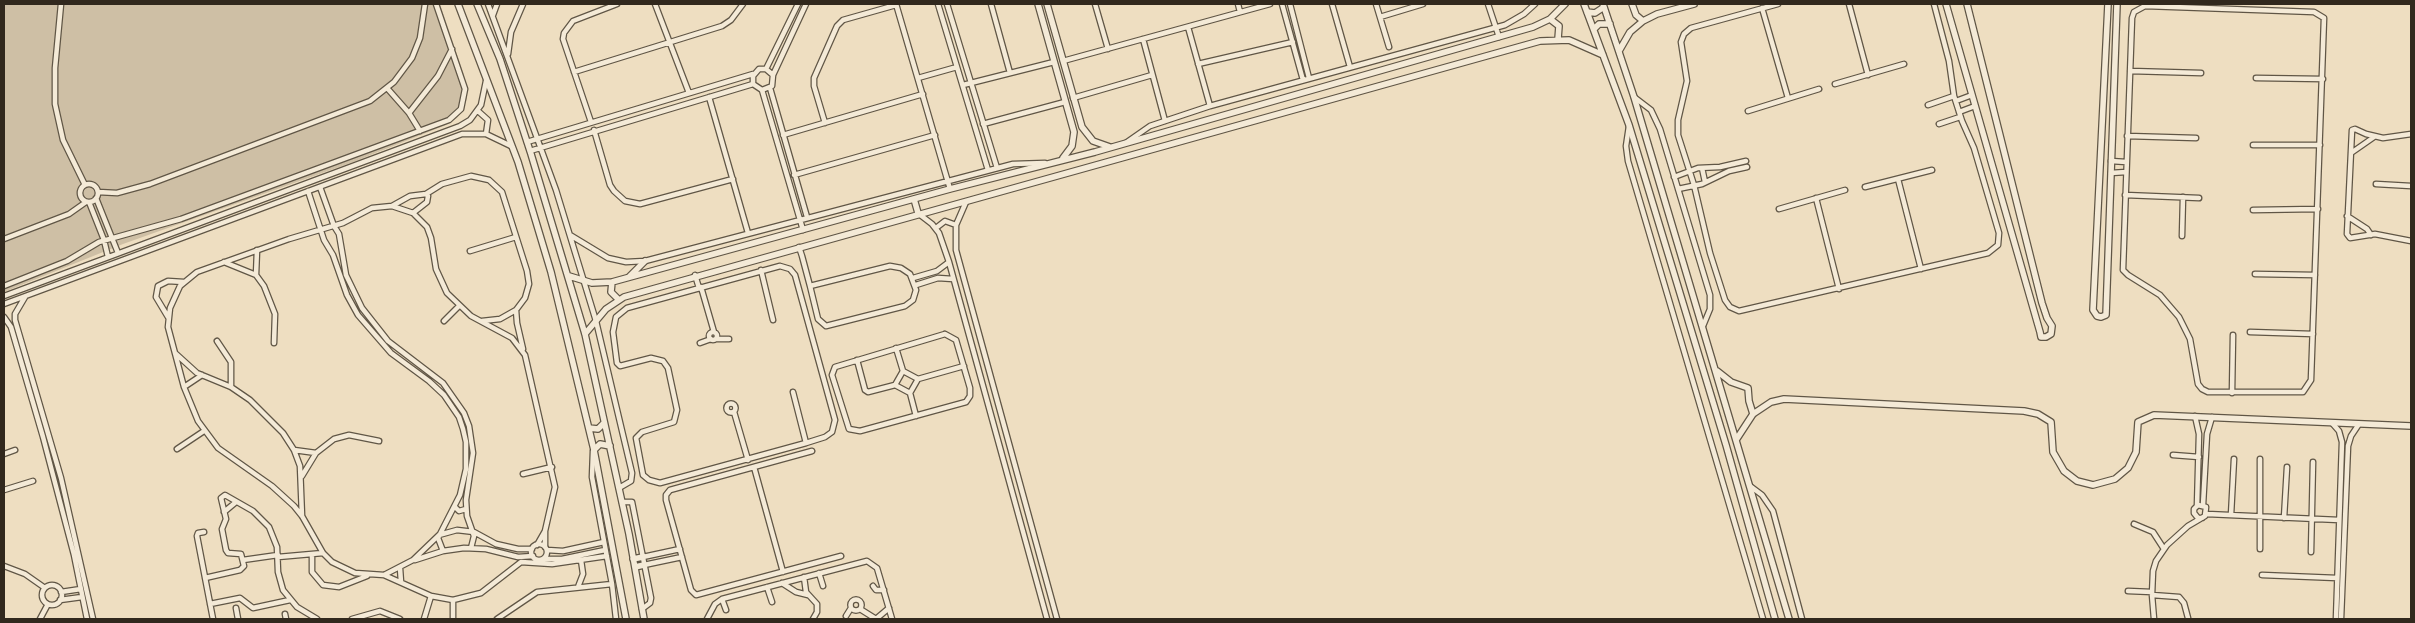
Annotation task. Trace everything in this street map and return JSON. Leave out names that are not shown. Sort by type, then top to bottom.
[{"type":"street","points":[[61,4],[55,68],[55,104],[63,140],[85,185]]},
{"type":"street","points":[[85,185],[93,186],[98,192],[117,193],[150,184],[360,105],[387,88],[401,75],[417,47],[423,26],[425,4]]},
{"type":"street","points":[[4,286],[67,261],[104,240],[181,219],[450,120],[461,109],[464,102],[463,80],[436,4]]},
{"type":"street","points":[[458,4],[512,146],[551,272],[594,450],[626,619]]},
{"type":"street","points":[[477,4],[500,59],[569,276],[585,334],[622,502],[644,619]]},
{"type":"street","points":[[488,4],[508,55],[570,235],[596,321],[632,478],[628,484],[619,488]]},
{"type":"street","points":[[492,16],[497,4]]},
{"type":"street","points":[[508,55],[511,32],[522,4]]},
{"type":"street","points":[[591,122],[563,39],[566,28],[573,21],[617,4]]},
{"type":"street","points":[[655,4],[689,93]]},
{"type":"street","points":[[574,72],[722,26],[731,20],[743,4]]},
{"type":"street","points":[[766,69],[798,4]]},
{"type":"street","points":[[806,4],[773,75],[773,83],[770,88],[807,217]]},
{"type":"street","points":[[825,123],[814,86],[814,78],[837,26],[844,20],[896,4],[950,189]]},
{"type":"street","points":[[938,4],[988,170]]},
{"type":"street","points":[[947,4],[997,168]]},
{"type":"street","points":[[991,4],[1010,73]]},
{"type":"street","points":[[1038,4],[1074,132],[1072,146],[1061,160]]},
{"type":"street","points":[[1047,4],[1082,127],[1093,141],[1112,147]]},
{"type":"street","points":[[1095,4],[1108,49]]},
{"type":"street","points":[[1238,4],[1240,12]]},
{"type":"street","points":[[1063,61],[1270,4]]},
{"type":"street","points":[[1282,4],[1303,80]]},
{"type":"street","points":[[1290,4],[1310,78]]},
{"type":"street","points":[[1332,4],[1350,67]]},
{"type":"street","points":[[1376,4],[1389,47]]},
{"type":"street","points":[[1380,17],[1423,4]]},
{"type":"street","points":[[1488,4],[1499,37]]},
{"type":"street","points":[[1127,142],[1144,128],[1210,106],[1496,27],[1518,18],[1535,4]]},
{"type":"street","points":[[569,276],[585,282],[612,282],[950,189],[1112,147],[1538,26],[1550,19],[1565,4]]},
{"type":"street","points":[[1584,4],[1629,125],[1723,435],[1775,619]]},
{"type":"street","points":[[1632,4],[1636,14],[1643,21]]},
{"type":"street","points":[[1619,51],[1627,36],[1643,21],[1656,14],[1694,4]]},
{"type":"street","points":[[1778,4],[1691,28],[1683,36],[1681,45],[1687,81],[1677,130],[1694,185],[1714,268],[1725,300],[1730,307],[1745,311],[1988,253],[1996,248],[1999,243],[1999,233],[1974,148],[1955,98],[1948,55],[1934,4]]},
{"type":"street","points":[[1849,4],[1868,75]]},
{"type":"street","points":[[1946,4],[2041,336],[2048,336],[2052,332],[2052,326],[2042,303],[1967,4]]},
{"type":"street","points":[[2108,4],[2093,310],[2099,317],[2106,315],[2117,4]]},
{"type":"street","points":[[1587,12],[1598,12],[1604,5]]},
{"type":"street","points":[[1604,5],[1634,97],[1703,326],[1789,619]]},
{"type":"street","points":[[2141,7],[2314,12],[2322,14],[2325,22],[2312,380],[2303,392],[2208,392],[2199,387],[2190,339],[2179,317],[2160,295],[2123,270],[2130,71],[2132,18],[2134,12],[2141,7]]},
{"type":"street","points":[[1762,8],[1788,98]]},
{"type":"street","points":[[1550,19],[1559,26],[1560,34],[1558,39]]},
{"type":"street","points":[[1594,29],[1600,24],[1610,24]]},
{"type":"street","points":[[1188,26],[1210,106]]},
{"type":"street","points":[[1143,39],[1165,121]]},
{"type":"street","points":[[585,334],[606,309],[618,299],[698,274],[1284,111],[1540,41],[1558,39],[1575,42],[1603,55]]},
{"type":"street","points":[[1198,64],[1292,42]]},
{"type":"street","points":[[409,113],[438,76],[452,49]]},
{"type":"street","points":[[962,86],[1054,62]]},
{"type":"street","points":[[1835,84],[1904,64]]},
{"type":"street","points":[[918,78],[957,67]]},
{"type":"street","points":[[527,142],[753,74],[759,69],[766,69],[773,75]]},
{"type":"street","points":[[2130,71],[2201,73]]},
{"type":"street","points":[[753,74],[753,84]]},
{"type":"street","points":[[4,296],[460,126],[478,110],[485,94],[486,75]]},
{"type":"street","points":[[1073,98],[1152,75]]},
{"type":"street","points":[[2256,78],[2323,79]]},
{"type":"street","points":[[530,151],[594,130],[753,84]]},
{"type":"street","points":[[753,84],[762,90],[803,230]]},
{"type":"street","points":[[387,88],[409,113],[420,131]]},
{"type":"street","points":[[762,90],[770,88]]},
{"type":"street","points":[[1748,111],[1819,89]]},
{"type":"street","points":[[783,135],[923,94]]},
{"type":"street","points":[[1928,105],[1972,95]]},
{"type":"street","points":[[710,97],[748,233]]},
{"type":"street","points":[[1634,97],[1647,106],[1656,119],[1678,189],[1710,300],[1709,314],[1703,326]]},
{"type":"street","points":[[1280,98],[1284,111]]},
{"type":"street","points":[[984,124],[1065,102]]},
{"type":"street","points":[[1939,124],[1975,106]]},
{"type":"street","points":[[478,110],[488,120],[486,134]]},
{"type":"street","points":[[1629,125],[1626,141],[1628,161],[1763,619]]},
{"type":"street","points":[[1074,132],[1080,133],[1082,127]]},
{"type":"street","points":[[2411,134],[2383,138],[2374,137],[2353,129],[2348,216],[2348,237],[2371,235],[2411,241]]},
{"type":"street","points":[[594,130],[610,185],[625,201],[640,204],[733,179]]},
{"type":"street","points":[[4,304],[462,134],[486,134],[503,140],[512,146]]},
{"type":"street","points":[[794,175],[935,135]]},
{"type":"street","points":[[2128,136],[2196,138]]},
{"type":"street","points":[[2351,153],[2374,137]]},
{"type":"street","points":[[2252,145],[2320,145]]},
{"type":"street","points":[[1674,177],[1702,168],[1720,167],[1746,161]]},
{"type":"street","points":[[2111,161],[2126,162]]},
{"type":"street","points":[[570,235],[608,258],[626,262],[645,261],[988,170],[1026,162],[1046,164]]},
{"type":"street","points":[[1678,189],[1705,182],[1725,173],[1747,167]]},
{"type":"street","points":[[1702,168],[1705,182]]},
{"type":"street","points":[[1865,187],[1932,170]]},
{"type":"street","points":[[2110,174],[2126,172]]},
{"type":"street","points":[[168,317],[172,299],[184,282],[197,272],[257,250],[334,226],[372,208],[392,206],[410,196],[426,194],[442,184],[471,176],[488,180],[502,192],[529,284],[525,298],[516,310],[500,319],[481,321]]},
{"type":"street","points":[[1898,178],[1921,269]]},
{"type":"street","points":[[2376,184],[2411,186]]},
{"type":"street","points":[[85,185],[80,193],[88,202],[104,240],[108,257]]},
{"type":"street","points":[[320,187],[334,226],[339,234],[342,258],[350,285],[371,321],[399,351],[432,374],[450,391],[464,414],[472,439],[472,469],[466,509],[474,532],[471,548]]},
{"type":"street","points":[[1779,209],[1845,190]]},
{"type":"street","points":[[308,191],[324,240],[347,295],[368,329],[391,353],[429,381],[444,395],[459,417],[466,442],[464,482],[455,507],[439,535],[413,560],[384,575],[368,576],[339,587],[328,587],[315,577],[311,566],[312,554]]},
{"type":"street","points":[[98,192],[96,198],[118,253]]},
{"type":"street","points":[[413,213],[427,202],[428,196],[426,194]]},
{"type":"street","points":[[2125,195],[2199,198]]},
{"type":"street","points":[[2182,236],[2183,197]]},
{"type":"street","points":[[4,239],[69,214],[96,198]]},
{"type":"street","points":[[1816,198],[1839,289]]},
{"type":"street","points":[[914,199],[918,213],[936,228],[949,262],[1047,619]]},
{"type":"street","points":[[966,201],[956,224],[956,250],[1057,619]]},
{"type":"street","points":[[392,206],[413,213],[426,227],[431,238],[438,276],[447,293],[459,306],[481,321],[510,336],[525,355]]},
{"type":"street","points":[[2253,210],[2318,209]]},
{"type":"street","points":[[2348,216],[2368,229],[2371,235]]},
{"type":"street","points":[[216,217],[218,225]]},
{"type":"street","points":[[936,228],[945,221],[956,224]]},
{"type":"street","points":[[470,251],[516,237]]},
{"type":"street","points":[[328,246],[340,242]]},
{"type":"street","points":[[799,247],[820,322],[830,326],[905,306],[913,300],[916,285],[914,278],[906,270],[890,266],[810,286]]},
{"type":"street","points":[[257,250],[256,275],[273,304],[276,324],[274,343]]},
{"type":"street","points":[[627,278],[645,261]]},
{"type":"street","points":[[224,262],[256,275]]},
{"type":"street","points":[[914,278],[937,272],[949,262]]},
{"type":"street","points":[[783,266],[795,274],[836,420],[834,429],[829,435],[748,460],[660,483],[652,482],[643,474],[636,438],[642,432],[674,422],[677,410],[668,368],[663,361],[651,358],[620,366],[617,364],[612,332],[614,322],[619,313],[627,308],[702,287],[761,270],[783,266]]},
{"type":"street","points":[[761,270],[773,320]]},
{"type":"street","points":[[698,274],[714,332],[718,336],[700,343]]},
{"type":"street","points":[[2255,274],[2315,275]]},
{"type":"street","points":[[916,285],[938,278],[953,279]]},
{"type":"street","points":[[184,282],[162,282],[156,291],[156,297],[168,317],[179,372],[198,421],[204,431],[218,448],[283,496],[302,516],[323,553],[343,569],[368,576]]},
{"type":"street","points":[[612,282],[611,292],[618,299]]},
{"type":"street","points":[[25,297],[15,314],[15,320],[38,395],[71,518],[93,619]]},
{"type":"street","points":[[444,322],[459,306]]},
{"type":"street","points":[[439,535],[457,530],[474,532],[496,544],[518,549],[532,549],[537,545],[545,531],[555,496],[552,466],[518,328],[516,310]]},
{"type":"street","points":[[4,316],[14,336],[65,520],[87,619]]},
{"type":"street","points":[[510,336],[518,328]]},
{"type":"street","points":[[2250,332],[2313,334]]},
{"type":"street","points":[[950,334],[956,340],[971,392],[966,402],[860,431],[849,429],[832,372],[838,365],[896,348],[950,334]]},
{"type":"street","points":[[2232,393],[2233,336]]},
{"type":"street","points":[[713,339],[729,339]]},
{"type":"street","points":[[217,341],[231,362],[231,387]]},
{"type":"street","points":[[896,348],[903,371],[918,379],[976,363]]},
{"type":"street","points":[[174,352],[189,367],[202,375],[231,387],[262,409],[294,450],[302,476],[302,516]]},
{"type":"street","points":[[857,360],[866,391],[895,385],[910,393]]},
{"type":"street","points":[[179,372],[189,367]]},
{"type":"street","points":[[895,385],[903,371]]},
{"type":"street","points":[[1716,371],[1731,382],[1748,388],[1749,401],[1754,414]]},
{"type":"street","points":[[184,387],[202,375]]},
{"type":"street","points":[[916,416],[910,393],[918,379]]},
{"type":"street","points":[[444,395],[450,391]]},
{"type":"street","points":[[793,392],[806,443]]},
{"type":"street","points":[[1736,440],[1754,414],[1771,402],[1784,399],[2029,411],[2051,422],[2053,452],[2064,471],[2077,481],[2093,485],[2115,479],[2128,468],[2136,452],[2138,422],[2159,415],[2411,426]]},
{"type":"street","points":[[734,412],[748,460]]},
{"type":"street","points":[[2188,526],[2197,506],[2199,438],[2195,416]]},
{"type":"street","points":[[2207,514],[2207,509],[2203,505],[2207,439],[2212,417]]},
{"type":"street","points":[[588,428],[598,429],[604,423]]},
{"type":"street","points":[[2332,423],[2339,432],[2342,442],[2340,520],[2342,544],[2337,578],[2336,619]]},
{"type":"street","points":[[2341,619],[2342,544],[2348,446],[2353,432],[2359,424]]},
{"type":"street","points":[[177,449],[204,431]]},
{"type":"street","points":[[302,476],[316,453],[328,442],[342,436],[357,436],[379,441]]},
{"type":"street","points":[[2199,438],[2207,439]]},
{"type":"street","points":[[610,446],[600,444],[594,450],[592,477],[612,584],[616,619]]},
{"type":"street","points":[[4,454],[15,450]]},
{"type":"street","points":[[294,450],[316,453]]},
{"type":"street","points":[[812,451],[668,492],[666,500],[692,590],[696,595],[841,556]]},
{"type":"street","points":[[2173,455],[2199,456]]},
{"type":"street","points":[[2231,515],[2234,459]]},
{"type":"street","points":[[2260,459],[2260,549]]},
{"type":"street","points":[[2311,552],[2313,462]]},
{"type":"street","points":[[523,474],[552,466]]},
{"type":"street","points":[[754,467],[784,572]]},
{"type":"street","points":[[2284,518],[2287,467]]},
{"type":"street","points":[[4,490],[33,481]]},
{"type":"street","points":[[1750,486],[1762,495],[1773,511],[1802,619]]},
{"type":"street","points":[[205,578],[240,570],[244,566],[240,553],[228,552],[226,550],[222,530],[226,521],[222,496],[236,502],[264,521],[275,540],[279,578],[290,600],[304,613],[317,619]]},
{"type":"street","points":[[224,512],[236,502]]},
{"type":"street","points":[[622,502],[632,502],[651,598],[650,603],[642,609]]},
{"type":"street","points":[[2197,506],[2203,505]]},
{"type":"street","points":[[455,507],[459,511],[466,509]]},
{"type":"street","points":[[2194,511],[2196,516],[2202,518]]},
{"type":"street","points":[[2154,619],[2152,594],[2154,566],[2164,549],[2188,526],[2207,514],[2340,520]]},
{"type":"street","points":[[65,520],[71,518]]},
{"type":"street","points":[[2134,524],[2153,532],[2164,549]]},
{"type":"street","points":[[544,559],[546,549],[545,531]]},
{"type":"street","points":[[204,532],[197,535],[213,619]]},
{"type":"street","points":[[439,535],[439,544],[443,551]]},
{"type":"street","points":[[537,545],[558,551],[604,542]]},
{"type":"street","points":[[597,544],[599,552]]},
{"type":"street","points":[[413,560],[443,551],[471,548],[518,557],[533,556],[538,560],[556,560],[606,550]]},
{"type":"street","points":[[532,549],[533,556]]},
{"type":"street","points":[[633,559],[680,549]]},
{"type":"street","points":[[243,560],[323,553]]},
{"type":"street","points":[[384,575],[431,596],[453,600],[481,593],[521,562],[552,564],[607,556]]},
{"type":"street","points":[[635,567],[682,557]]},
{"type":"street","points":[[578,587],[583,574],[581,560]]},
{"type":"street","points":[[707,619],[715,604],[722,599],[867,561],[877,568],[892,619]]},
{"type":"street","points":[[4,566],[25,574],[45,588],[55,586],[61,592]]},
{"type":"street","points":[[400,568],[401,582]]},
{"type":"street","points":[[820,573],[823,586]]},
{"type":"street","points":[[2262,575],[2337,578]]},
{"type":"street","points":[[804,577],[805,590],[817,604],[817,612],[813,619]]},
{"type":"street","points":[[782,583],[796,592],[808,595]]},
{"type":"street","points":[[497,619],[537,592],[612,584]]},
{"type":"street","points":[[874,586],[876,590],[884,590]]},
{"type":"street","points":[[767,587],[772,602]]},
{"type":"street","points":[[45,588],[42,597],[48,604]]},
{"type":"street","points":[[61,592],[80,589]]},
{"type":"street","points":[[2128,591],[2179,597],[2184,603],[2188,618]]},
{"type":"street","points":[[60,600],[61,592]]},
{"type":"street","points":[[424,619],[431,596]]},
{"type":"street","points":[[48,604],[56,603],[60,600],[82,598]]},
{"type":"street","points":[[210,604],[242,598],[253,608],[290,600]]},
{"type":"street","points":[[722,599],[726,610]]},
{"type":"street","points":[[453,600],[453,619]]},
{"type":"street","points":[[846,616],[851,608],[851,602],[858,600],[862,604],[860,609]]},
{"type":"street","points":[[40,619],[48,604]]},
{"type":"street","points":[[236,608],[238,619]]},
{"type":"street","points":[[851,608],[854,610],[860,609],[876,619],[889,608]]},
{"type":"street","points":[[352,619],[380,611],[400,619]]},
{"type":"street","points":[[304,613],[305,619]]},
{"type":"shaded area","points":[[4,4],[440,4],[464,75],[467,98],[463,110],[457,118],[446,125],[353,162],[123,244],[4,292]]}]
